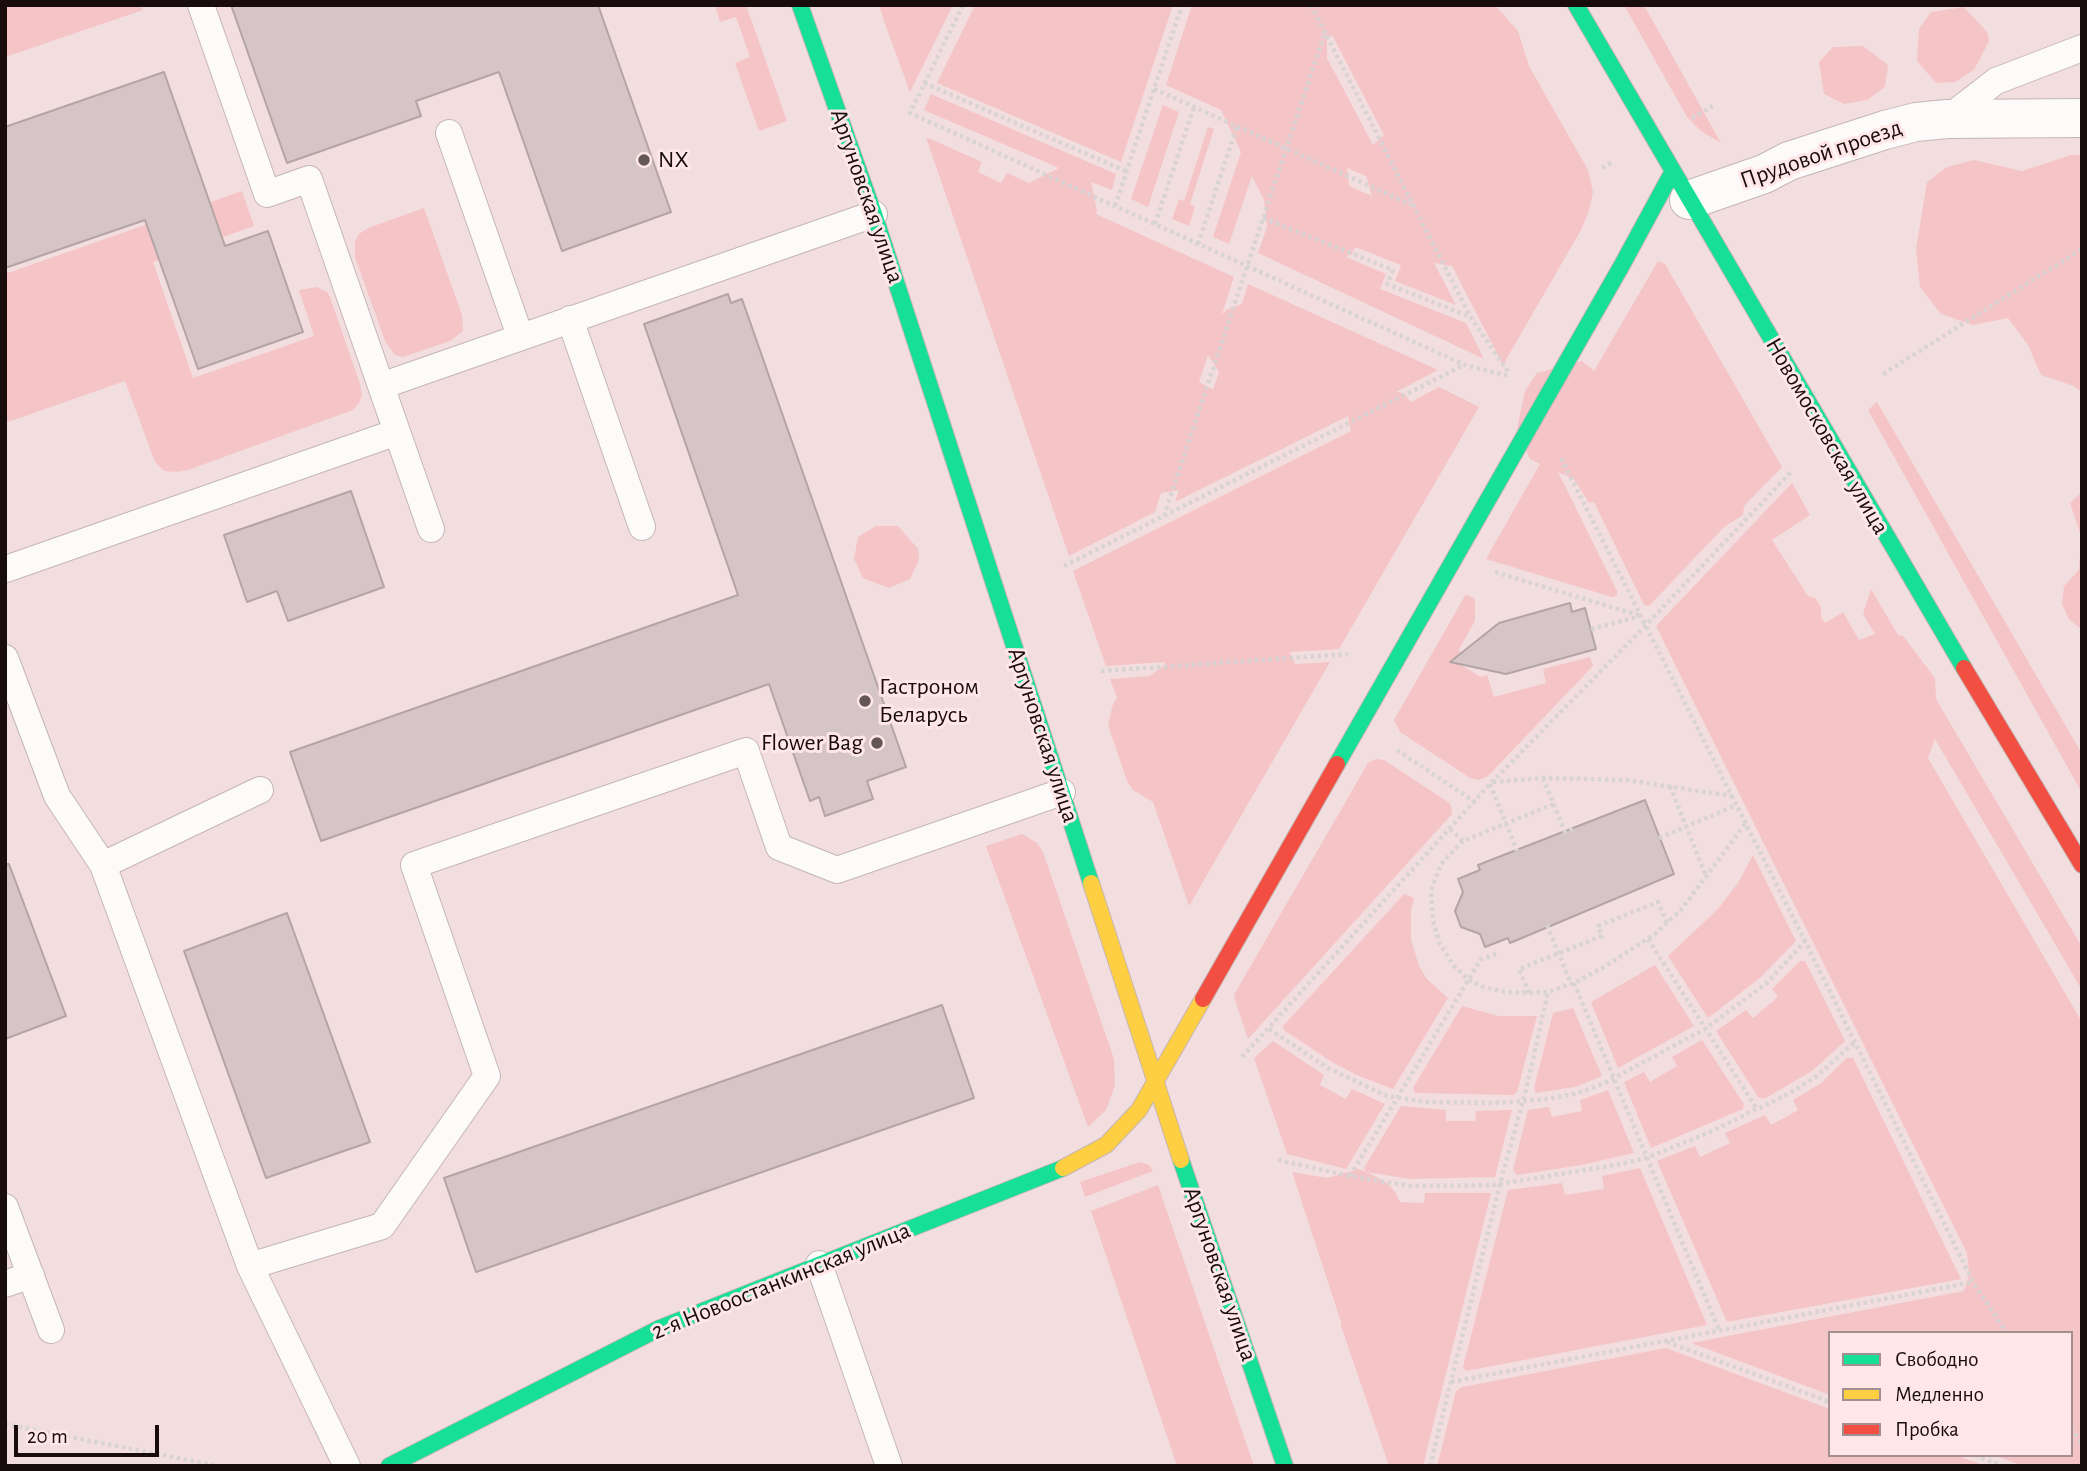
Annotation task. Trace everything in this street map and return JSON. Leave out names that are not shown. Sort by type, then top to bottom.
[{"type":"main road","name":"Аргуновская улица","points":[[800,5],[874,214],[1155,1082],[1285,1466]]},
{"type":"main road","name":"Новомосковская улица","points":[[1576,5],[1867,505],[2082,865]]},
{"type":"main road","name":"2-я Новоостанкинская улица","points":[[390,1466],[660,1328],[1069,1166],[1106,1145],[1139,1110],[1622,265],[1681,185]]},
{"type":"street","name":"Прудовой проезд","points":[[1681,185],[1763,174],[1789,162],[1916,122],[1947,119],[2082,118]]},
{"type":"lane","points":[[201,5],[267,194],[309,179],[431,529]]},
{"type":"lane","points":[[1947,119],[1996,81],[2082,47]]},
{"type":"lane","points":[[449,133],[520,336]]},
{"type":"lane","points":[[381,386],[874,214]]},
{"type":"lane","points":[[570,319],[642,527]]},
{"type":"lane","points":[[6,569],[397,432]]},
{"type":"lane","points":[[5,659],[57,796],[103,865],[250,1266],[346,1466]]},
{"type":"lane","points":[[250,1266],[382,1226],[487,1076],[414,865],[746,751],[779,847],[837,870],[1062,792]]},
{"type":"lane","points":[[103,865],[260,790]]},
{"type":"lane","points":[[5,1207],[51,1330]]},
{"type":"lane","points":[[819,1264],[889,1466]]},
{"type":"lane","points":[[5,1284],[31,1275]]},
{"type":"path","points":[[962,5],[910,113],[1465,365],[1512,377],[1471,318],[1311,5]]},
{"type":"path","points":[[1115,206],[1182,5]]},
{"type":"path","points":[[1164,516],[1325,32]]},
{"type":"path","points":[[924,83],[1126,171]]},
{"type":"path","points":[[1154,89],[1412,205]]},
{"type":"path","points":[[1155,224],[1194,107]]},
{"type":"path","points":[[1198,244],[1237,127]]},
{"type":"path","points":[[1263,218],[1393,270],[1387,284],[1471,318]]},
{"type":"path","points":[[1883,374],[2082,249]]},
{"type":"path","points":[[1064,566],[1465,365]]},
{"type":"path","points":[[1556,447],[1733,796],[1973,1283],[2006,1331]]},
{"type":"path","points":[[1242,1057],[1491,783],[1792,471]]},
{"type":"path","points":[[1487,570],[1641,615]]},
{"type":"path","points":[[1591,629],[1641,615]]},
{"type":"path","points":[[1101,671],[1348,654]]},
{"type":"path","points":[[1387,743],[1475,802]]},
{"type":"path","points":[[1491,783],[1543,778],[1588,778],[1670,786],[1733,796]]},
{"type":"path","points":[[1543,778],[1565,832],[1574,828]]},
{"type":"path","points":[[1491,783],[1517,851]]},
{"type":"path","points":[[1670,786],[1707,877]]},
{"type":"path","points":[[1553,804],[1463,841],[1441,864],[1431,890],[1433,921],[1440,944],[1454,966],[1469,980],[1483,987],[1506,992],[1548,992],[1572,984],[1604,967],[1648,939],[1681,910],[1745,824]]},
{"type":"path","points":[[1659,838],[1737,805]]},
{"type":"path","points":[[1450,829],[1463,841]]},
{"type":"path","points":[[1529,993],[1519,969],[1602,936],[1598,926],[1658,902],[1667,923]]},
{"type":"path","points":[[1547,925],[1719,1330]]},
{"type":"path","points":[[1648,939],[1757,1109]]},
{"type":"path","points":[[1269,1029],[1328,1068],[1372,1090],[1398,1098],[1426,1101],[1523,1102],[1578,1093],[1613,1079],[1705,1029],[1767,983],[1805,941]]},
{"type":"path","points":[[1350,1177],[1481,959],[1499,953]]},
{"type":"path","points":[[1430,1466],[1523,1102],[1548,992]]},
{"type":"path","points":[[1278,1160],[1350,1177],[1410,1186],[1500,1184],[1646,1158],[1790,1093],[1817,1076],[1854,1042]]},
{"type":"path","points":[[1451,1382],[1973,1283]]},
{"type":"path","points":[[1666,1341],[1828,1401]]},
{"type":"path","points":[[5,1424],[218,1466]]},
{"type":"path","points":[[1980,1457],[2003,1466]]},
{"type":"shaded area","points":[[5,5],[141,5],[143,10],[5,57]]},
{"type":"shaded area","points":[[715,5],[746,5],[787,121],[759,131],[735,63],[750,57],[736,17],[720,22]]},
{"type":"shaded area","points":[[879,5],[953,5],[910,92],[885,24]]},
{"type":"shaded area","points":[[975,5],[1173,5],[1121,162],[937,83]]},
{"type":"shaded area","points":[[1192,5],[1495,5],[1518,31],[1529,66],[1588,170],[1593,192],[1589,211],[1581,230],[1503,365],[1452,266],[1434,263],[1456,305],[1395,281],[1401,265],[1355,247],[1352,254],[1346,257],[1386,274],[1380,289],[1466,323],[1484,359],[1258,253],[1267,227],[1264,200],[1252,176],[1229,244],[1213,237],[1241,152],[1221,110],[1166,85]],"holes":[[[1332,35],[1384,135],[1373,145],[1327,58],[1327,38]],[[1347,168],[1366,176],[1372,196],[1349,186]]]},
{"type":"shaded area","points":[[1624,5],[1644,5],[1721,143],[1701,131],[1687,117]]},
{"type":"shaded area","points":[[1964,7],[1987,32],[1989,41],[1974,70],[1955,82],[1936,83],[1917,61],[1919,29],[1931,12]]},
{"type":"shaded area","points":[[1863,46],[1888,65],[1885,87],[1867,100],[1844,104],[1824,94],[1819,62],[1833,47]]},
{"type":"shaded area","points":[[931,94],[1116,174],[1112,190],[1091,182],[1096,214],[1234,277],[1222,314],[1242,304],[1248,284],[1438,370],[1396,392],[1404,393],[1411,402],[1439,387],[1479,407],[1339,649],[1290,652],[1295,664],[1330,662],[1189,906],[1153,802],[1133,790],[1127,781],[1108,725],[1117,698],[1110,679],[1149,676],[1164,666],[1165,662],[1106,666],[1073,571],[1351,431],[1348,416],[1175,502],[1179,490],[1161,493],[1155,512],[1069,556],[926,137],[982,162],[978,172],[1001,183],[1007,173],[1029,183],[1059,168],[924,110]],"holes":[[[1208,355],[1219,372],[1213,389],[1199,382]]]},
{"type":"shaded area","points":[[1163,105],[1179,112],[1148,207],[1131,199]]},
{"type":"shaded area","points":[[1208,127],[1214,129],[1190,204],[1195,207],[1189,226],[1172,219],[1179,199],[1184,201]]},
{"type":"shaded area","points":[[2071,155],[2082,155],[2082,392],[2074,386],[2041,375],[2028,345],[2008,318],[1973,325],[1941,314],[1920,287],[1916,249],[1927,182],[1947,167],[1974,160],[2022,171]]},
{"type":"shaded area","points":[[242,191],[254,226],[153,262],[193,378],[314,336],[299,290],[317,287],[327,292],[330,297],[360,384],[362,395],[353,410],[176,472],[164,471],[155,462],[125,381],[5,423],[5,274]]},
{"type":"shaded area","points":[[424,208],[462,315],[463,331],[450,341],[403,357],[395,355],[385,341],[355,257],[355,241],[359,234],[368,228]]},
{"type":"shaded area","points":[[1658,261],[1665,264],[1782,467],[1744,506],[1743,515],[1724,527],[1649,606],[1644,605],[1594,502],[1589,503],[1574,479],[1558,472],[1617,591],[1617,596],[1612,597],[1486,559],[1540,464],[1530,459],[1517,429],[1525,391],[1537,373],[1582,361],[1594,371]]},
{"type":"shaded area","points":[[1877,402],[2082,754],[2082,793],[1868,410]]},
{"type":"shaded area","points":[[1792,483],[1810,515],[1772,540],[1808,596],[1815,598],[1821,607],[1821,617],[1825,623],[1843,612],[1859,640],[1875,634],[1863,614],[1871,589],[1898,635],[1903,636],[1935,678],[1936,699],[2082,947],[2082,990],[1935,739],[1928,758],[2082,1022],[2082,1466],[2022,1466],[1999,1457],[2073,1457],[2073,1331],[1828,1331],[1828,1394],[1691,1343],[1964,1291],[1969,1275],[1967,1253],[1656,626]]},
{"type":"shaded area","points":[[2082,492],[2082,630],[2069,619],[2062,604],[2064,586],[2079,570],[2081,536],[2070,503]]},
{"type":"shaded area","points":[[876,526],[898,526],[918,549],[919,560],[910,579],[889,588],[863,578],[854,559],[858,537]]},
{"type":"shaded area","points":[[1466,594],[1475,599],[1475,621],[1459,649],[1463,666],[1481,677],[1487,675],[1494,697],[1546,683],[1543,669],[1590,657],[1593,666],[1488,776],[1479,780],[1470,778],[1400,732],[1394,720]]},
{"type":"shaded area","points":[[1376,759],[1384,760],[1448,802],[1452,814],[1248,1039],[1235,993],[1368,763]]},
{"type":"shaded area","points":[[1022,834],[1037,843],[1043,852],[1114,1059],[1115,1085],[1106,1110],[1088,1127],[986,846]]},
{"type":"shaded area","points":[[1753,855],[1796,941],[1761,977],[1708,1018],[1668,956],[1717,910],[1738,883]]},
{"type":"shaded area","points":[[1404,894],[1414,898],[1411,939],[1419,966],[1427,979],[1448,998],[1393,1089],[1332,1062],[1284,1030],[1283,1026]]},
{"type":"shaded area","points":[[1800,961],[1805,961],[1845,1041],[1812,1071],[1764,1099],[1758,1097],[1716,1031],[1746,1010],[1753,1018],[1778,997],[1772,989]]},
{"type":"shaded area","points":[[1655,965],[1694,1026],[1618,1068],[1591,1002]]},
{"type":"shaded area","points":[[1462,1006],[1498,1016],[1537,1016],[1517,1092],[1513,1095],[1415,1093],[1413,1088]]},
{"type":"shaded area","points":[[1573,1008],[1602,1076],[1575,1087],[1536,1093],[1534,1088],[1553,1013]]},
{"type":"shaded area","points":[[1702,1040],[1744,1104],[1743,1109],[1651,1148],[1624,1082],[1644,1072],[1650,1082],[1677,1066],[1672,1057]]},
{"type":"shaded area","points":[[1273,1041],[1324,1075],[1320,1085],[1346,1099],[1352,1089],[1385,1104],[1346,1169],[1287,1154],[1254,1058]]},
{"type":"shaded area","points":[[1847,1058],[1853,1058],[1961,1279],[1727,1322],[1657,1161],[1695,1146],[1700,1157],[1730,1143],[1725,1133],[1765,1115],[1771,1125],[1798,1110],[1793,1100],[1821,1083]]},
{"type":"shaded area","points":[[1608,1090],[1634,1153],[1517,1175],[1513,1170],[1528,1110],[1549,1107],[1552,1117],[1582,1111],[1580,1100]]},
{"type":"shaded area","points":[[1401,1106],[1446,1110],[1446,1121],[1475,1121],[1476,1111],[1512,1110],[1495,1177],[1410,1179],[1367,1172],[1387,1183],[1400,1202],[1424,1203],[1425,1193],[1491,1193],[1423,1466],[1389,1466],[1292,1172],[1327,1178],[1359,1169],[1366,1172],[1364,1168]]},
{"type":"shaded area","points":[[1140,1162],[1149,1165],[1153,1171],[1085,1197],[1080,1182]]},
{"type":"shaded area","points":[[1640,1168],[1707,1325],[1466,1371],[1463,1367],[1508,1190],[1562,1183],[1565,1195],[1604,1189],[1602,1176]]},
{"type":"shaded area","points":[[1158,1185],[1254,1466],[1177,1466],[1091,1211]]},
{"type":"shaded area","points":[[1666,1348],[1828,1408],[1828,1457],[1961,1457],[1985,1466],[1437,1466],[1456,1391],[1462,1387]]},
{"type":"building","points":[[231,5],[598,5],[671,212],[562,251],[499,72],[416,101],[421,116],[287,163]]},
{"type":"building","points":[[164,72],[225,246],[268,231],[303,332],[198,369],[145,220],[5,268],[5,127]]},
{"type":"building","points":[[728,294],[731,303],[742,299],[906,767],[867,781],[873,799],[825,816],[819,797],[810,801],[769,684],[321,841],[290,752],[738,595],[644,324]]},
{"type":"building","points":[[351,491],[384,587],[288,621],[277,591],[247,602],[224,535]]},
{"type":"building","points":[[1570,603],[1572,612],[1585,608],[1596,649],[1506,674],[1450,662],[1499,623]]},
{"type":"building","points":[[1645,800],[1674,874],[1510,943],[1508,938],[1485,947],[1480,934],[1461,927],[1455,911],[1463,892],[1458,879],[1480,870],[1478,865]]},
{"type":"building","points":[[5,864],[9,864],[66,1016],[5,1039]]},
{"type":"building","points":[[287,913],[370,1142],[266,1178],[184,951]]},
{"type":"building","points":[[942,1005],[974,1098],[476,1272],[444,1178]]},
{"type":"traffic: fast","points":[[800,5],[874,214],[1091,883]]},
{"type":"traffic: fast","points":[[1576,5],[1964,668]]},
{"type":"traffic: fast","points":[[1337,764],[1673,171]]},
{"type":"traffic: fast","points":[[1181,1160],[1285,1466]]},
{"type":"traffic: fast","points":[[389,1466],[660,1328],[1063,1168]]},
{"type":"traffic: slow","points":[[1091,883],[1181,1160]]},
{"type":"traffic: slow","points":[[1063,1168],[1106,1145],[1139,1110],[1203,999]]},
{"type":"traffic: jam","points":[[1964,668],[2082,865]]},
{"type":"traffic: jam","points":[[1203,999],[1337,764]]},
{"type":"place","name":"NX","points":[[644,160]]},
{"type":"place","name":"Гастроном Беларусь","points":[[865,701]]},
{"type":"place","name":"Flower Bag","points":[[877,743]]}]
